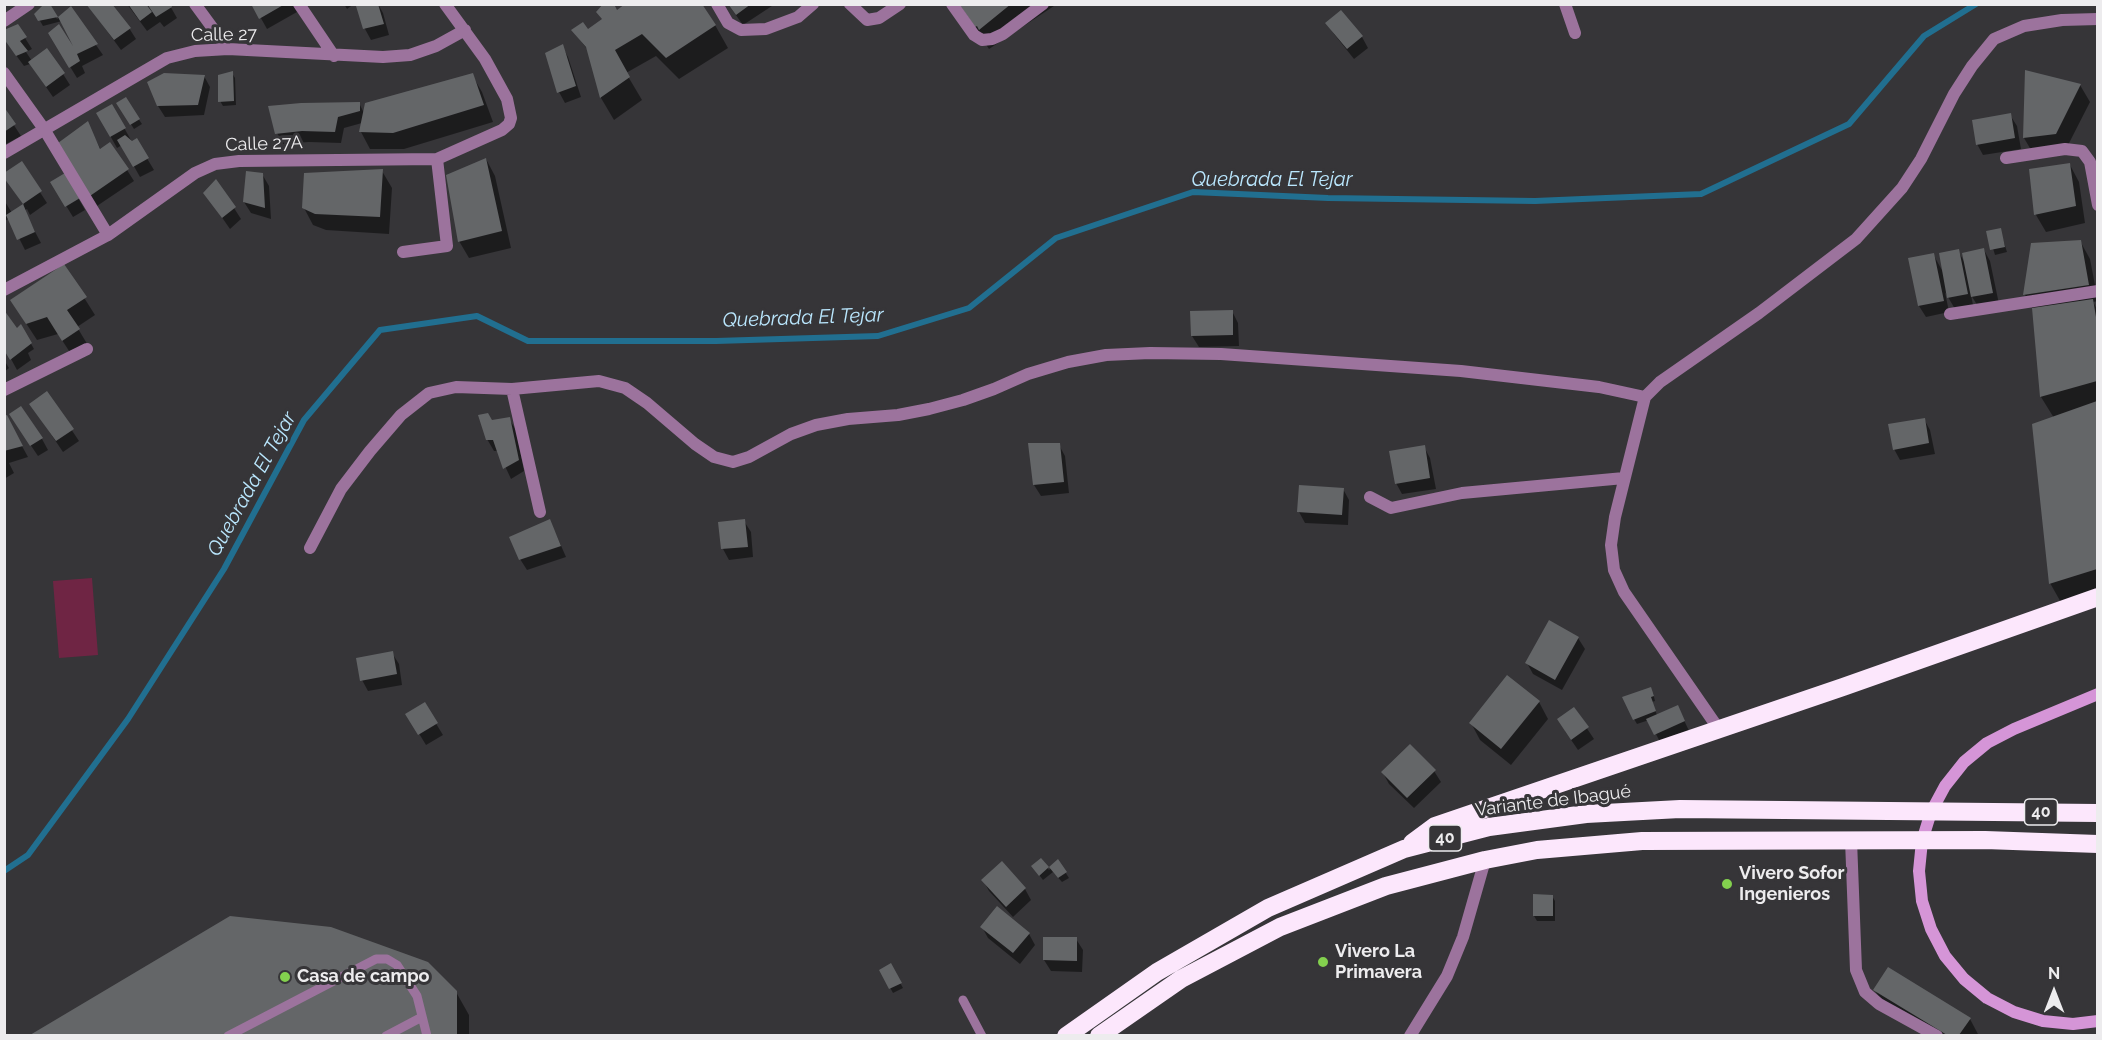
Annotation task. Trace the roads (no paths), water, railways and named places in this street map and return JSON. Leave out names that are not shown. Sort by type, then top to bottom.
[{"type":"highway","points":[[1404,849],[1435,826],[1843,687],[2097,597]]},
{"type":"highway","name":"Variante de Ibagué","points":[[1066,1035],[1157,972],[1268,908],[1404,849],[1489,826],[1586,814],[1680,809],[2097,813]]},
{"type":"highway","name":"40","points":[[1100,1035],[1181,979],[1280,927],[1386,886],[1485,860],[1537,850],[1642,841],[1985,840],[2092,845]]},
{"type":"main road","points":[[2097,694],[2014,729],[1987,743],[1964,762],[1945,786],[1931,812],[1922,841],[1919,871],[1922,901],[1931,929],[1945,956],[1964,979],[1987,998],[2014,1012],[2043,1021],[2073,1024],[2097,1021]]},
{"type":"street","points":[[4,21],[29,4]]},
{"type":"street","points":[[195,4],[228,49]]},
{"type":"street","points":[[299,4],[334,56]]},
{"type":"street","points":[[445,4],[465,30]]},
{"type":"street","points":[[717,4],[728,23],[741,30],[766,29],[798,17],[813,4]]},
{"type":"street","points":[[850,4],[867,20],[879,18],[900,4]]},
{"type":"street","points":[[952,4],[974,35],[982,40],[1003,34],[1043,4]]},
{"type":"street","points":[[1565,4],[1575,33]]},
{"type":"street","points":[[1718,728],[1624,592],[1614,570],[1611,545],[1615,517],[1645,397],[1660,382],[1759,313],[1856,239],[1902,188],[1921,159],[1960,85],[1994,39],[2024,26],[2062,20],[2097,19]]},
{"type":"street","name":"Calle 27","points":[[4,153],[167,58],[195,51],[228,49],[334,56],[410,55],[436,46],[465,30]]},
{"type":"street","name":"Calle 27A","points":[[4,290],[108,235],[195,173],[215,164],[239,161],[437,159],[502,130],[509,124],[511,118],[507,99],[485,59],[465,30]]},
{"type":"street","points":[[4,73],[44,129],[108,235]]},
{"type":"street","points":[[2006,158],[2065,150],[2082,151],[2090,162],[2097,205]]},
{"type":"street","points":[[403,252],[447,246],[437,159]]},
{"type":"street","points":[[1950,314],[2097,291]]},
{"type":"street","points":[[4,390],[87,349]]},
{"type":"street","points":[[310,548],[341,489],[369,450],[401,415],[429,393],[456,387],[512,389],[599,381],[625,388],[647,403],[695,444],[714,457],[733,462],[749,457],[791,434],[816,425],[929,409],[963,400],[1028,374],[1068,362],[1106,355],[1221,354],[1450,371],[1599,387],[1645,397]]},
{"type":"street","points":[[512,389],[540,512]]},
{"type":"street","points":[[1370,497],[1391,508],[1462,493],[1624,478]]},
{"type":"street","points":[[1851,840],[1856,969],[1865,992],[1879,1004],[1937,1035]]},
{"type":"street","points":[[1410,1035],[1447,976],[1463,937],[1485,860]]},
{"type":"lane","points":[[228,1035],[376,959],[387,959],[397,966],[417,996],[427,1035]]},
{"type":"lane","points":[[963,1000],[982,1035]]},
{"type":"lane","points":[[386,1035],[422,1017]]},
{"type":"waterway","name":"Quebrada El Tejar","points":[[4,871],[28,855],[128,719],[224,569],[304,420],[380,330],[477,316],[528,341],[716,341],[878,336],[969,308],[1056,238],[1193,192],[1328,198],[1535,201],[1701,194],[1849,124],[1924,36],[1976,4]]},
{"type":"place","name":"Vivero Sofor Ingenieros","points":[[1727,884]]},
{"type":"place","name":"Vivero La Primavera","points":[[1323,962]]},
{"type":"place","name":"Casa de campo","points":[[285,977]]}]
